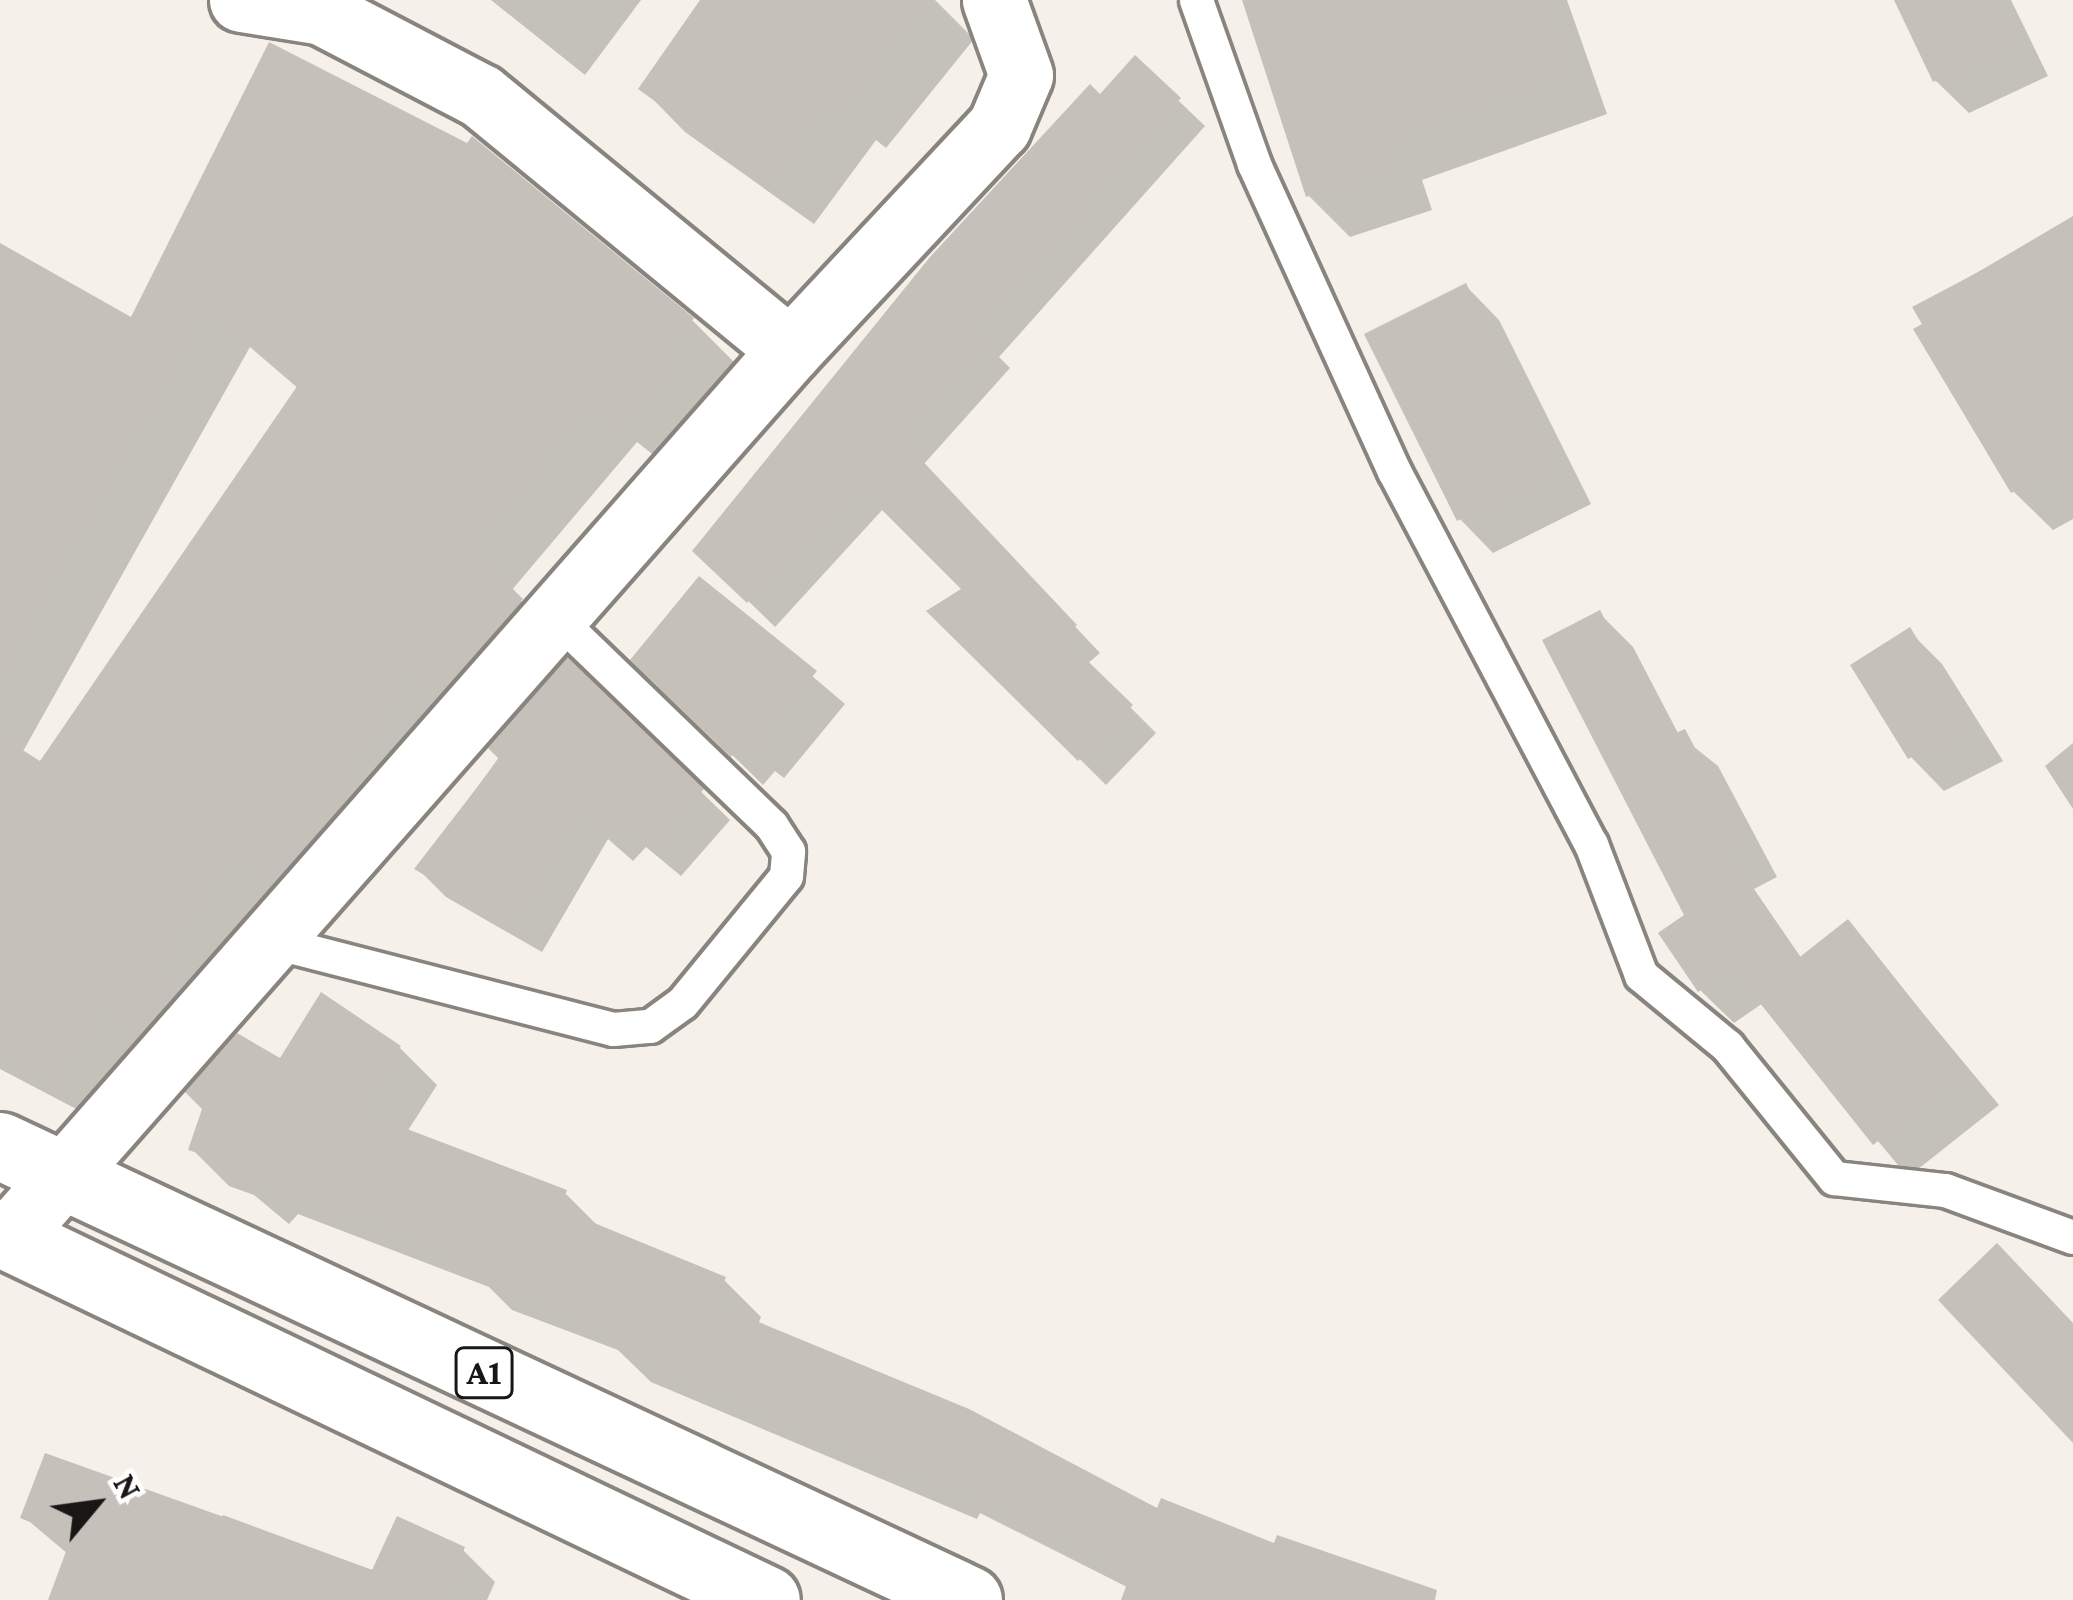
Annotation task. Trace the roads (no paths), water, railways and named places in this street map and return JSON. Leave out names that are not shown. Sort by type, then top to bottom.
[{"type":"highway","name":"A1","points":[[0,1146],[957,1597]]},
{"type":"highway","name":"A1","points":[[4,1235],[767,1600]]},
{"type":"street","points":[[241,0],[322,13],[481,97],[790,350]]},
{"type":"street","points":[[4,1235],[63,1176],[790,350],[1000,127],[1021,75],[994,0]]},
{"type":"lane","points":[[1196,0],[1254,164],[1394,471],[1592,844],[1641,975],[1727,1046],[1834,1178],[1945,1190],[2073,1237]]},
{"type":"lane","points":[[270,941],[613,1029],[650,1026],[682,1003],[786,876],[788,851],[771,825],[557,619]]}]
